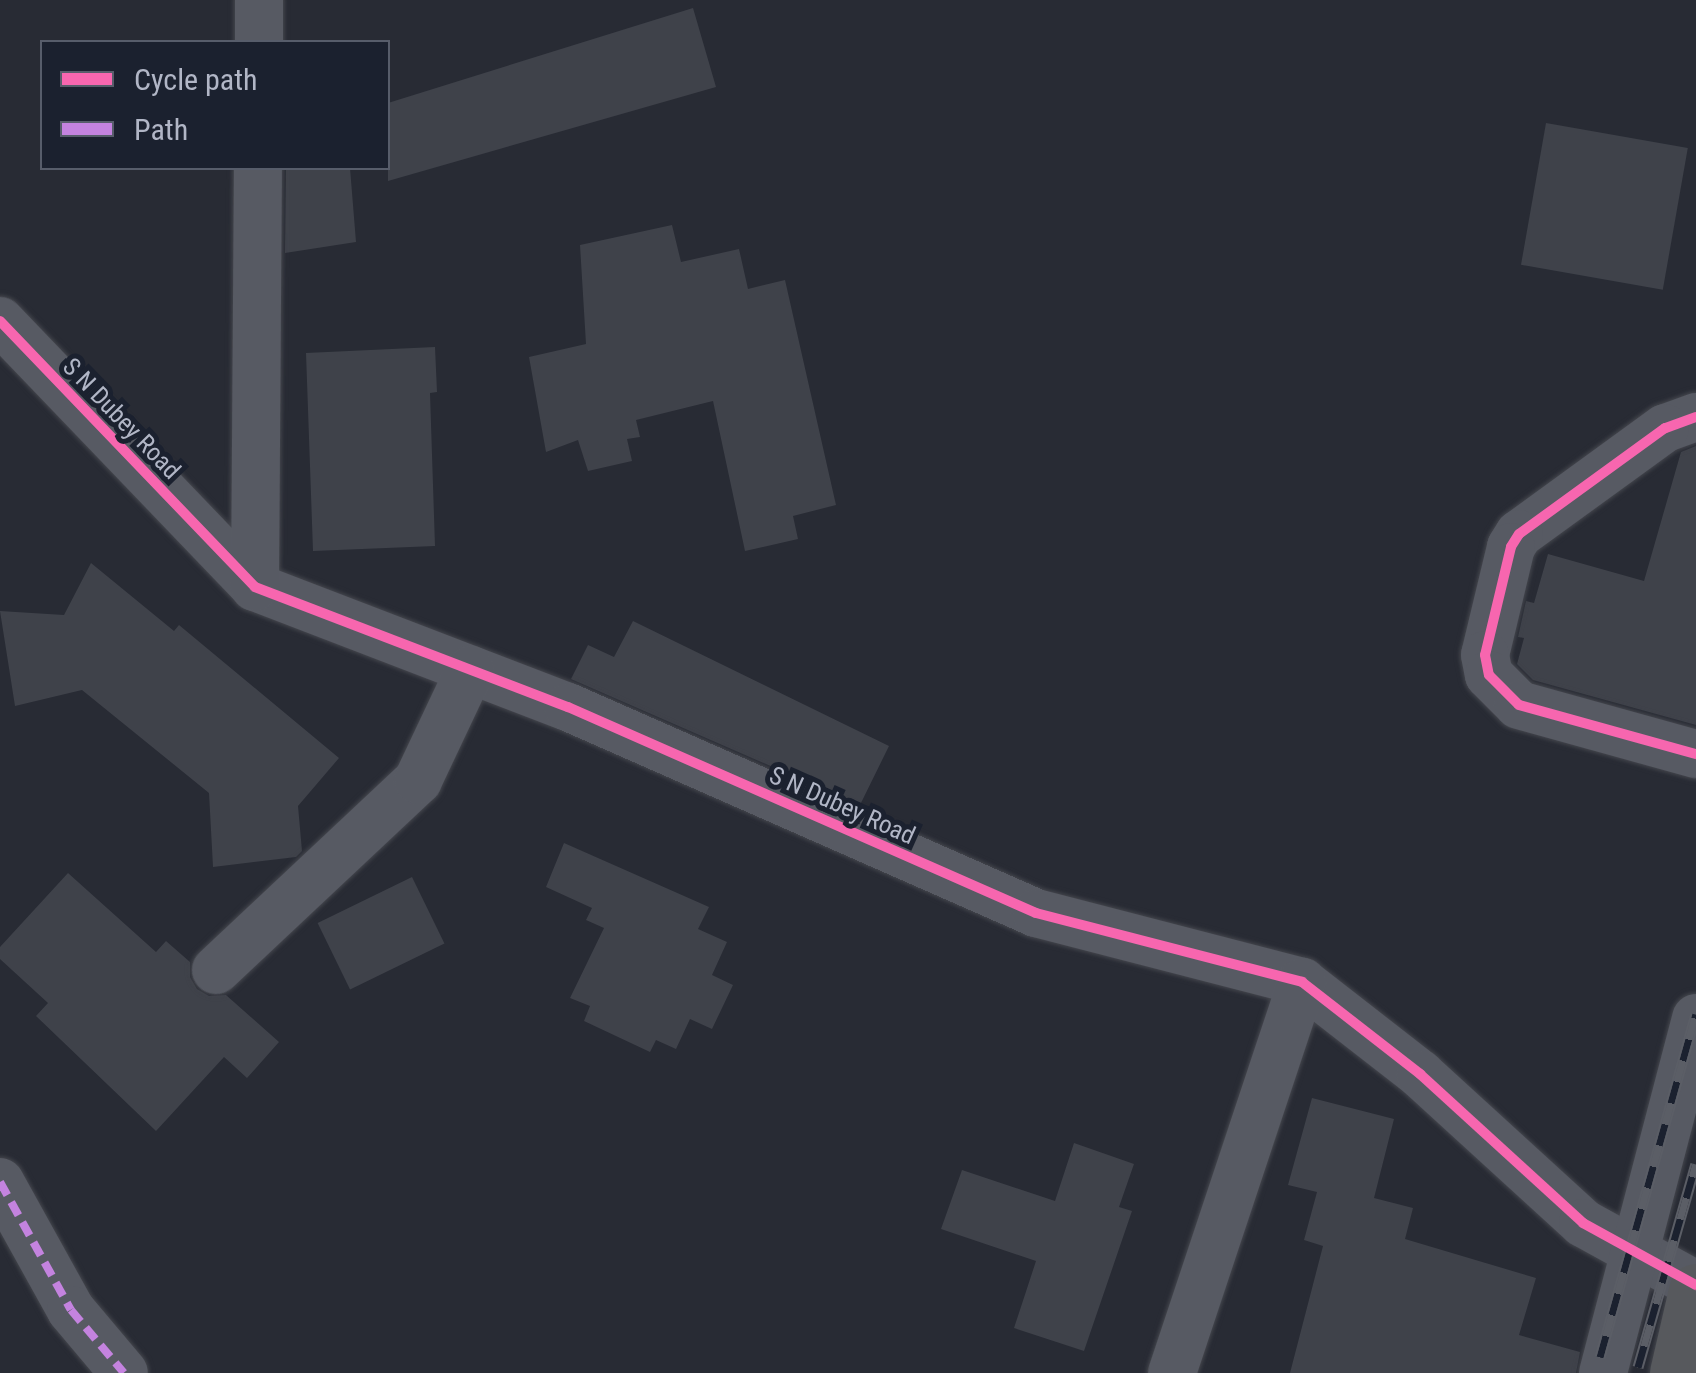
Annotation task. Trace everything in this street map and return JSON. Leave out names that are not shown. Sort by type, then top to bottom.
[{"type":"highway","points":[[1677,1373],[1696,1288]]},
{"type":"street","points":[[259,40],[260,0]]},
{"type":"street","points":[[255,587],[258,170]]},
{"type":"street","name":"S N Dubey Road","points":[[0,321],[255,587],[568,708],[1036,913],[1302,982],[1420,1074],[1584,1222],[1696,1288]]},
{"type":"street","points":[[1696,417],[1664,428],[1519,534],[1511,547],[1484,655],[1488,675],[1519,704],[1696,754]]},
{"type":"street","points":[[216,970],[418,780],[470,670]]},
{"type":"street","points":[[1172,1373],[1302,982]]},
{"type":"street","points":[[1603,1373],[1696,1018]]},
{"type":"street","points":[[0,1182],[71,1310],[124,1373]]},
{"type":"building","points":[[693,8],[716,87],[388,181],[390,102]]},
{"type":"building","points":[[1546,123],[1688,148],[1663,290],[1521,265]]},
{"type":"building","points":[[286,170],[350,170],[356,242],[285,253]]},
{"type":"building","points":[[672,225],[681,262],[739,249],[748,289],[785,280],[836,505],[793,516],[798,539],[745,551],[713,401],[636,420],[640,437],[627,439],[632,461],[588,471],[578,440],[546,452],[529,357],[586,344],[580,245]]},
{"type":"building","points":[[435,347],[437,392],[430,393],[435,546],[313,551],[306,353]]},
{"type":"building","points":[[1696,446],[1696,725],[1533,680],[1517,664],[1524,638],[1518,637],[1526,601],[1534,603],[1548,554],[1644,581],[1681,452]]},
{"type":"building","points":[[91,563],[174,631],[179,625],[339,758],[298,806],[302,851],[296,857],[213,867],[209,793],[82,690],[15,706],[0,611],[64,615]]},
{"type":"building","points":[[633,621],[889,746],[860,805],[571,679],[588,645],[614,657]]},
{"type":"building","points":[[564,843],[709,907],[698,929],[727,942],[712,975],[733,985],[712,1029],[690,1019],[676,1049],[656,1040],[650,1052],[584,1021],[590,1006],[570,998],[604,928],[586,920],[592,908],[546,887]]},
{"type":"building","points":[[68,873],[156,952],[166,941],[190,962],[190,977],[197,989],[209,996],[226,995],[279,1042],[247,1078],[224,1057],[156,1131],[36,1016],[48,1003],[0,959],[0,947]]},
{"type":"building","points":[[412,877],[444,944],[350,990],[318,923]]},
{"type":"building","points":[[1312,1098],[1394,1119],[1374,1198],[1413,1208],[1405,1239],[1536,1278],[1519,1335],[1580,1352],[1576,1373],[1290,1373],[1323,1246],[1304,1240],[1317,1192],[1288,1185]]},
{"type":"building","points":[[1074,1143],[1134,1164],[1119,1207],[1132,1211],[1084,1351],[1014,1328],[1036,1261],[941,1229],[962,1170],[1055,1201]]},
{"type":"railway","points":[[1600,1357],[1696,1014]]},
{"type":"railway","points":[[1638,1367],[1696,1164]]},
{"type":"marked path","points":[[0,1182],[71,1310],[124,1373]]},
{"type":"cycle path","points":[[0,321],[255,587],[568,707],[1036,913],[1302,982],[1420,1074],[1583,1223],[1696,1285]]},
{"type":"cycle path","points":[[1696,417],[1665,428],[1519,534],[1511,547],[1485,655],[1489,675],[1519,705],[1696,754]]}]
